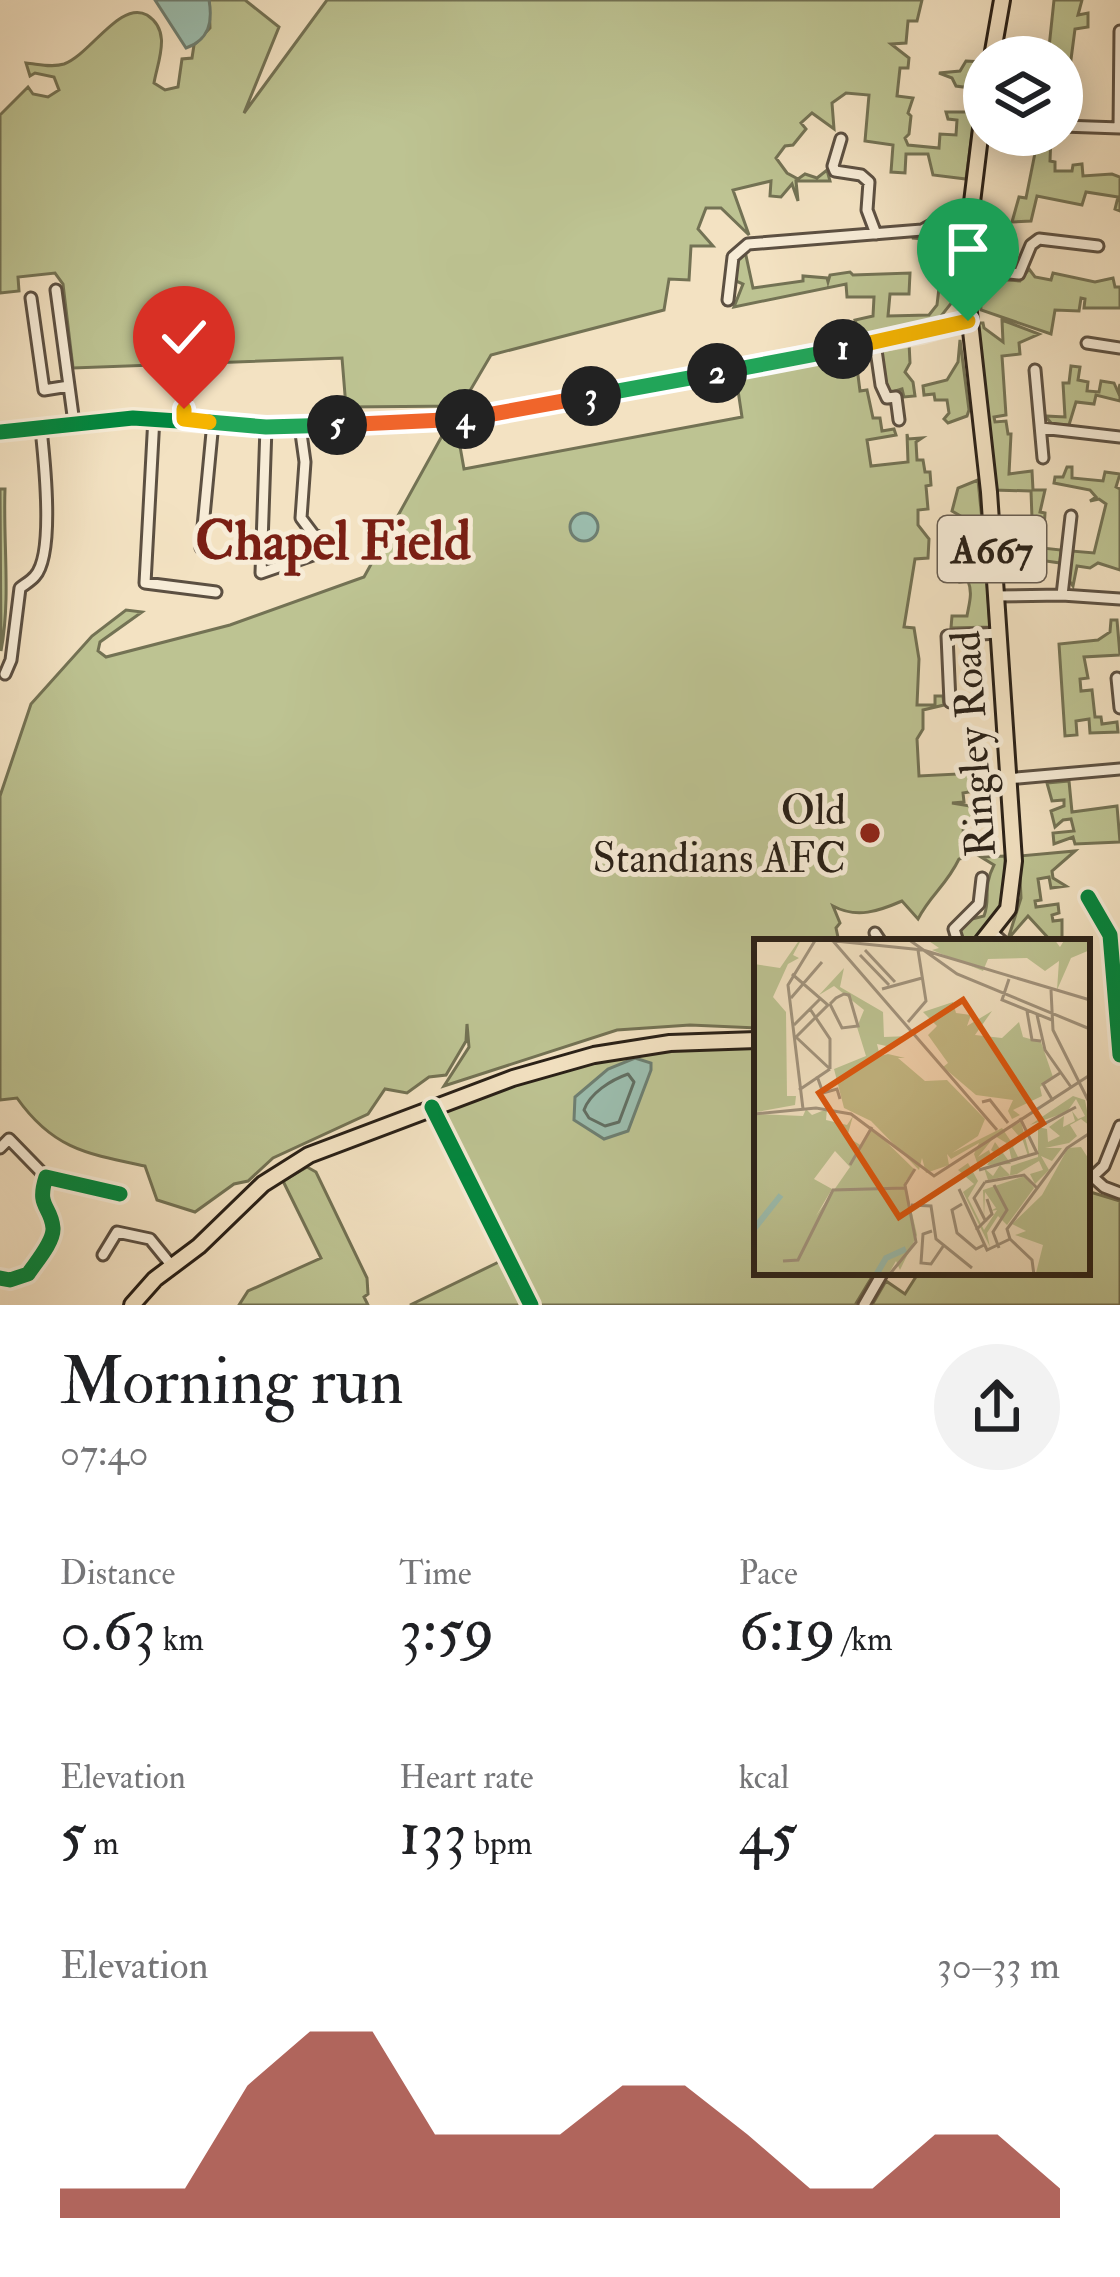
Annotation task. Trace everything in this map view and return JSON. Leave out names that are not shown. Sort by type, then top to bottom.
[{"type":"main road","points":[[996,36],[1002,0]]},
{"type":"main road","name":"Ringley Road","points":[[978,156],[964,268],[989,492],[1014,861],[1008,909],[993,939]]},
{"type":"main road","points":[[131,1305],[284,1168],[432,1106],[594,1055],[670,1043],[754,1040]]},
{"type":"street","points":[[1083,127],[1119,128],[1120,31]]},
{"type":"street","points":[[841,140],[833,166],[869,182],[867,210],[876,234]]},
{"type":"street","points":[[732,292],[733,257],[748,244],[922,230],[944,218],[970,218]]},
{"type":"street","points":[[964,268],[1019,274],[1039,238],[1098,246]]},
{"type":"street","points":[[56,290],[74,423]]},
{"type":"street","points":[[31,298],[44,390],[69,386]]},
{"type":"street","points":[[0,432],[154,417],[266,427],[455,421],[875,343],[968,321]]},
{"type":"street","points":[[875,343],[880,385],[886,398],[896,397],[899,420]]},
{"type":"street","points":[[1087,343],[1120,348]]},
{"type":"street","points":[[1038,375],[1042,458]]},
{"type":"street","points":[[184,419],[188,383]]},
{"type":"street","points":[[154,417],[145,583],[216,592]]},
{"type":"street","points":[[201,548],[212,422]]},
{"type":"street","points":[[300,426],[304,462],[301,518],[328,547]]},
{"type":"street","points":[[266,427],[261,573],[316,554]]},
{"type":"street","points":[[1041,428],[1120,437]]},
{"type":"street","points":[[5,674],[20,588],[42,563],[48,482],[40,429]]},
{"type":"street","points":[[1062,595],[1071,516]]},
{"type":"street","points":[[995,596],[1120,599]]},
{"type":"street","points":[[950,702],[947,636],[998,633]]},
{"type":"street","points":[[1117,679],[1120,708]]},
{"type":"street","points":[[1006,779],[1120,769]]},
{"type":"street","points":[[957,939],[954,929],[979,904],[982,878]]},
{"type":"street","points":[[1088,897],[1110,935],[1120,1055]]},
{"type":"street","points":[[432,1106],[531,1305]]},
{"type":"street","points":[[1120,1126],[1109,1157],[1090,1180],[1120,1193]]},
{"type":"street","points":[[0,1148],[6,1137],[46,1177],[116,1196]]},
{"type":"street","points":[[0,1278],[28,1274],[52,1235],[52,1221],[42,1201],[46,1177]]},
{"type":"street","points":[[103,1255],[117,1232],[150,1240],[172,1266]]},
{"type":"street","points":[[863,1305],[882,1275]]},
{"type":"green space","points":[[209,0],[245,0],[279,27],[244,113],[327,0],[922,0],[917,21],[908,21],[906,43],[891,44],[909,58],[908,68],[900,68],[897,96],[913,98],[905,138],[908,145],[939,148],[940,134],[956,135],[957,120],[948,119],[946,112],[963,112],[963,156],[969,156],[966,179],[933,175],[928,154],[906,154],[905,173],[891,172],[893,145],[865,141],[869,95],[846,93],[832,103],[834,129],[812,113],[801,123],[806,129],[776,158],[798,179],[805,174],[817,178],[827,170],[830,181],[796,181],[798,201],[792,184],[781,197],[770,196],[771,181],[733,190],[749,235],[721,208],[706,208],[698,229],[713,246],[691,246],[689,280],[669,279],[664,310],[491,355],[461,406],[346,407],[342,358],[73,368],[63,284],[55,273],[18,277],[19,291],[0,293],[0,115],[28,87],[33,94],[48,97],[59,90],[54,77],[30,76],[26,63],[64,64],[126,15],[147,15],[159,29],[154,83],[165,90],[178,87],[182,59],[192,58],[194,45],[210,28]]},
{"type":"green space","points":[[1054,0],[1082,0],[1078,15],[1088,13],[1088,27],[1075,29],[1074,36],[1050,36]]},
{"type":"green space","points":[[963,66],[963,87],[939,73],[960,71]]},
{"type":"green space","points":[[1034,156],[1050,156],[1055,171],[1072,171],[1073,165],[1082,164],[1083,176],[1120,177],[1120,211],[1115,209],[1118,197],[1086,192],[1082,205],[1037,196],[1031,221],[1012,222],[1019,197],[1026,198]]},
{"type":"green space","points":[[945,223],[957,229],[955,277],[940,272],[940,240],[912,238]]},
{"type":"green space","points":[[745,251],[753,288],[803,281],[803,276],[827,278],[828,282],[830,275],[850,272],[910,273],[909,294],[890,294],[888,316],[929,315],[946,282],[955,283],[953,301],[938,320],[860,335],[855,320],[873,316],[874,297],[847,297],[846,284],[734,307],[743,284],[736,281],[736,261]]},
{"type":"green space","points":[[1029,269],[1035,277],[1051,280],[1053,273],[1095,282],[1113,278],[1115,287],[1120,287],[1120,308],[1084,308],[1081,298],[1079,311],[1055,310],[1051,334],[981,310],[979,278],[1020,281]]},
{"type":"green space","points":[[1002,320],[1039,334],[1019,343],[1020,354],[1002,356],[1006,415],[994,417],[995,422],[1006,421],[1011,434],[1009,474],[1032,471],[1033,490],[1045,490],[1040,512],[1045,513],[1044,530],[1038,536],[1042,548],[1061,550],[1060,563],[1039,560],[1041,550],[1036,549],[1032,568],[1015,547],[1033,546],[1031,491],[993,490],[978,323],[1003,342]]},
{"type":"green space","points":[[960,340],[969,410],[967,416],[948,423],[944,419],[949,413],[947,400],[924,395],[923,386],[947,380],[958,362]]},
{"type":"green space","points":[[909,342],[910,363],[905,372],[915,396],[904,397],[902,389],[889,393],[877,347]]},
{"type":"green space","points":[[855,352],[860,391],[867,390],[873,418],[880,418],[882,431],[894,429],[896,435],[867,440],[871,466],[908,462],[907,434],[908,439],[922,438],[916,442],[917,460],[923,460],[925,472],[930,472],[931,485],[926,486],[928,509],[918,510],[918,525],[929,539],[928,558],[915,559],[904,627],[914,628],[919,659],[917,705],[935,705],[935,696],[943,696],[944,705],[923,710],[923,729],[917,739],[919,776],[997,772],[998,783],[970,785],[969,792],[963,793],[964,802],[952,803],[976,807],[973,822],[963,823],[964,858],[918,919],[902,901],[859,913],[833,906],[840,923],[838,939],[754,939],[754,1028],[690,1025],[617,1030],[444,1086],[469,1047],[467,1024],[466,1041],[446,1075],[429,1077],[407,1093],[385,1089],[368,1114],[273,1158],[248,1181],[234,1184],[195,1212],[157,1200],[145,1166],[73,1147],[44,1128],[17,1098],[0,1100],[0,796],[31,704],[92,636],[126,610],[142,612],[100,642],[98,651],[106,657],[230,625],[364,577],[442,436],[458,435],[464,469],[742,417],[736,377]]},
{"type":"green space","points":[[1071,366],[1080,367],[1078,380],[1088,382],[1087,391],[1099,392],[1101,381],[1114,383],[1118,392],[1120,384],[1120,401],[1096,395],[1094,404],[1076,402],[1069,425],[1052,424],[1045,416],[1065,417],[1063,383],[1069,383]]},
{"type":"green space","points":[[1072,467],[1072,478],[1103,481],[1105,472],[1120,474],[1116,487],[1120,489],[1120,570],[1098,563],[1090,568],[1077,566],[1073,586],[1068,579],[1072,551],[1094,553],[1106,504],[1099,499],[1090,501],[1096,497],[1090,490],[1054,483]]},
{"type":"green space","points":[[978,480],[982,520],[971,522],[952,511],[958,488]]},
{"type":"green space","points":[[0,489],[5,489],[6,591],[1,651]]},
{"type":"green space","points":[[961,564],[986,566],[990,627],[951,628],[952,616],[967,616],[970,603],[968,581],[960,582]]},
{"type":"green space","points":[[1111,620],[1117,620],[1120,655],[1084,657],[1088,678],[1080,679],[1081,691],[1092,690],[1095,717],[1101,717],[1102,724],[1117,722],[1118,732],[1090,733],[1089,719],[1076,721],[1077,735],[1065,736],[1059,644],[1098,640],[1110,632]]},
{"type":"green space","points":[[1069,781],[1072,812],[1117,806],[1120,842],[1075,844],[1073,837],[1054,844],[1053,833],[1074,831],[1071,819],[1055,827],[1051,811],[1064,806],[1064,800],[1052,801],[1047,783]]},
{"type":"green space","points":[[1075,851],[1052,871],[1053,878],[1066,886],[1051,888],[1049,877],[1038,879],[1041,900],[1035,901],[1036,907],[1058,904],[1059,913],[1052,915],[1053,921],[1062,920],[1062,939],[1049,939],[1028,916],[1008,939],[1021,898],[1019,856]]},
{"type":"green space","points":[[1005,856],[1003,896],[987,930],[962,939],[959,929],[964,921],[984,916],[986,910],[994,865],[981,857]]},
{"type":"green space","points":[[754,1044],[754,1275],[873,1275],[855,1305],[539,1305],[441,1109],[584,1062],[668,1047]]},
{"type":"green space","points":[[307,1167],[316,1172],[367,1278],[364,1297],[368,1305],[239,1305],[248,1291],[321,1258],[283,1181]]},
{"type":"green space","points":[[1090,1192],[1120,1201],[1120,1305],[872,1305],[886,1281],[905,1294],[917,1275],[1090,1275]]},
{"type":"green space","points":[[505,1259],[526,1305],[410,1305]]},
{"type":"water","points":[[155,0],[209,0],[210,23],[204,35],[186,48]]},
{"type":"water","points":[[584,513],[594,517],[598,527],[594,537],[584,541],[574,537],[570,527],[574,517]]},
{"type":"water","points":[[635,1058],[651,1063],[651,1070],[628,1131],[604,1139],[574,1120],[575,1097],[608,1069]]},
{"type":"cycle path","points":[[0,432],[133,418],[266,427],[455,420],[922,334],[967,321]]},
{"type":"cycle path","points":[[1088,897],[1110,935],[1120,1055]]},
{"type":"cycle path","points":[[432,1107],[531,1305]]},
{"type":"cycle path","points":[[0,1278],[28,1274],[51,1239],[52,1220],[43,1195],[46,1177],[120,1194]]},
{"type":"place","name":"Old Standians AFC","points":[[870,833]]},
{"type":"district","name":"Chapel Field","points":[[333,540]]},
{"type":"route","points":[[184,409],[184,419],[251,427],[455,421],[922,334],[968,321]]}]
